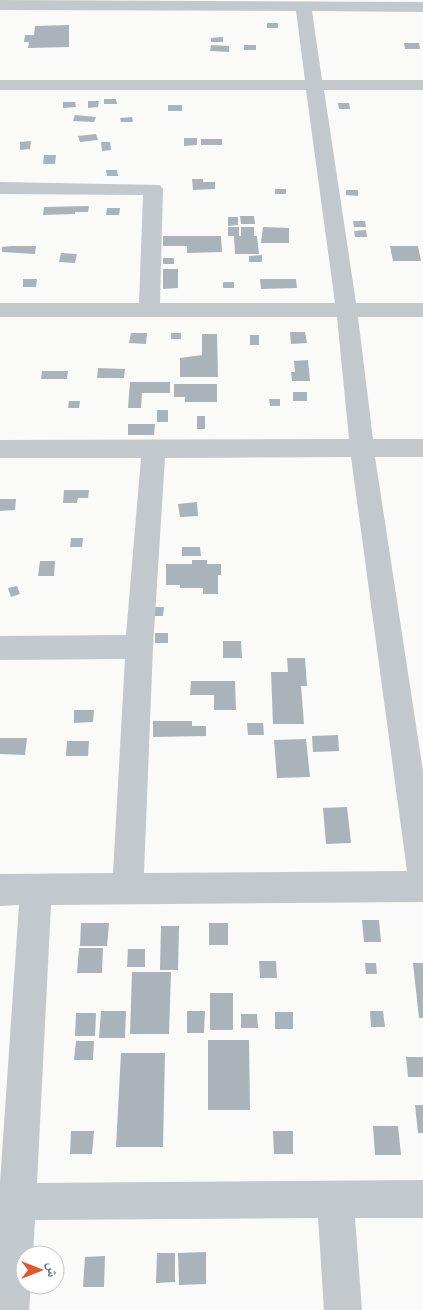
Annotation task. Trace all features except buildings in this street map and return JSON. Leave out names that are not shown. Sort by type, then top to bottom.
[{"type":"street","points":[[302,3],[347,311],[362,448],[423,874]]},
{"type":"street","points":[[0,5],[302,3],[423,7]]},
{"type":"street","points":[[0,85],[423,85]]},
{"type":"street","points":[[0,188],[153,189],[149,310]]},
{"type":"street","points":[[0,310],[423,310]]},
{"type":"street","points":[[0,449],[423,448]]},
{"type":"street","points":[[128,889],[139,647],[154,450]]},
{"type":"street","points":[[0,648],[139,647]]},
{"type":"street","points":[[0,890],[423,886]]},
{"type":"street","points":[[10,1310],[9,1202],[36,889]]},
{"type":"street","points":[[336,1199],[343,1310]]},
{"type":"street","points":[[9,1202],[423,1199]]}]
